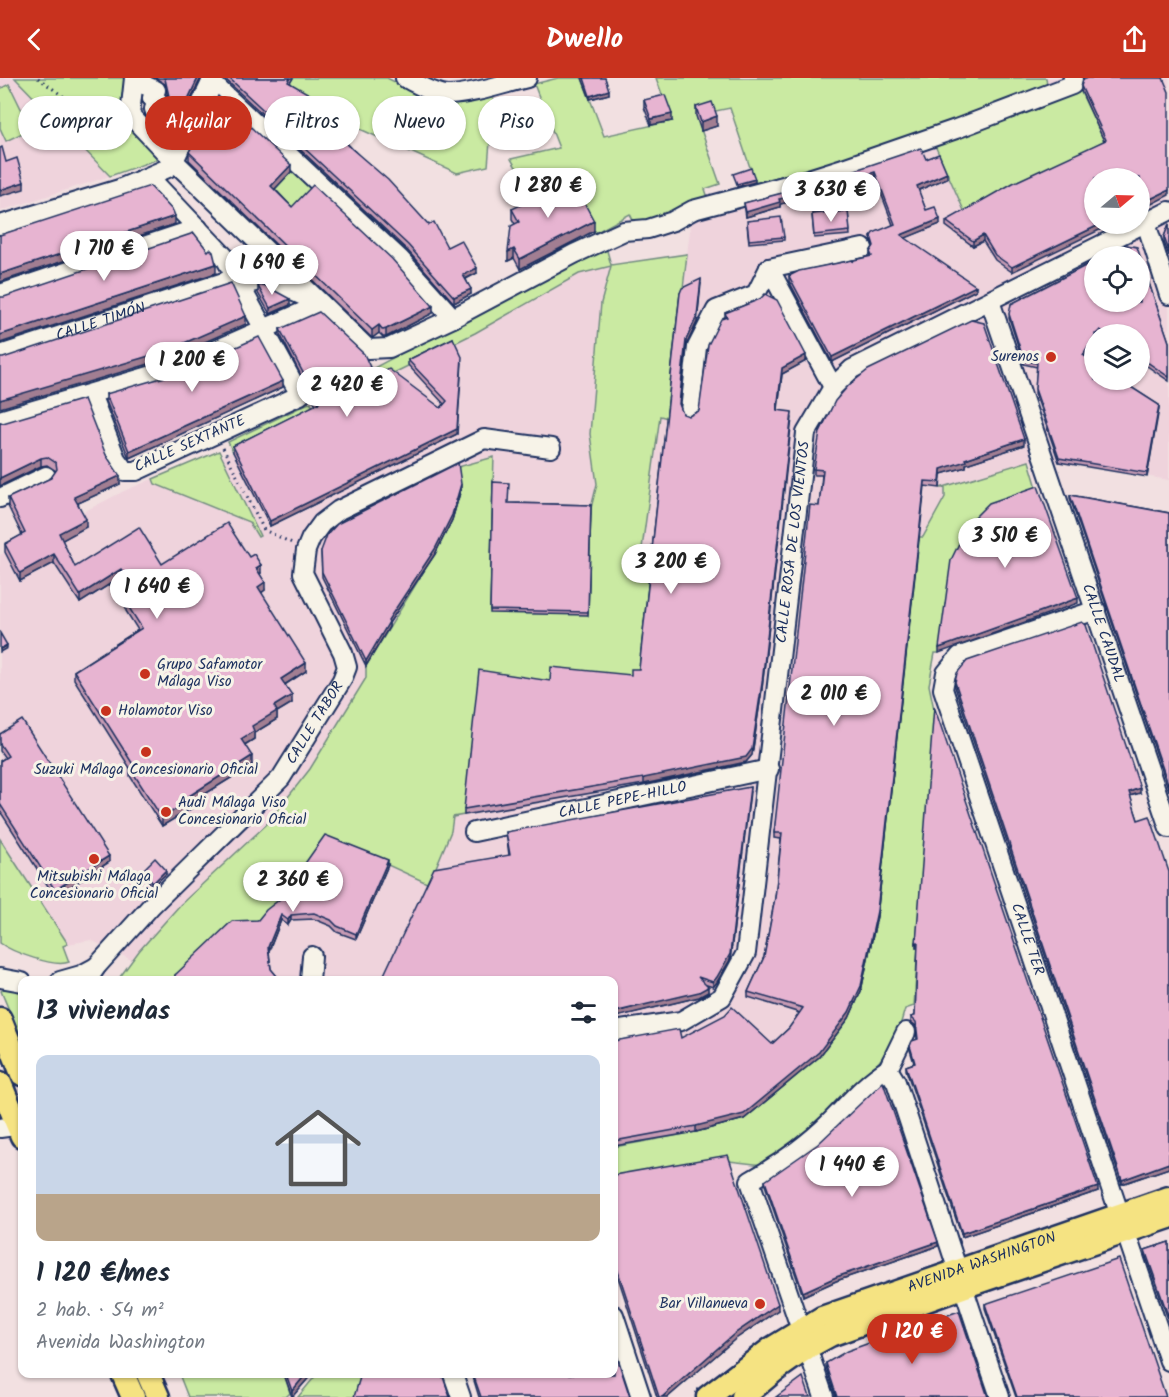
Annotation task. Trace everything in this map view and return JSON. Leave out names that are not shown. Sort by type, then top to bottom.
[{"type":"main road","points":[[0,1019],[18,1064]]},
{"type":"main road","points":[[0,1083],[16,1129]]},
{"type":"main road","name":"AVENIDA WASHINGTON","points":[[708,1397],[771,1349],[804,1339],[830,1335],[961,1279],[1122,1223],[1169,1198]]},
{"type":"main road","name":"AVENIDA WASHINGTON","points":[[1122,1223],[1169,1218]]},
{"type":"main road","name":"AVENIDA WASHINGTON","points":[[743,1397],[774,1371],[804,1339]]},
{"type":"main road","points":[[125,1378],[133,1397]]},
{"type":"main road","points":[[150,1378],[158,1397]]},
{"type":"street","points":[[134,78],[130,115],[166,153],[175,134],[161,126],[154,109],[158,101],[152,98],[156,90],[144,85],[141,78]]},
{"type":"street","points":[[405,78],[447,95],[486,89],[527,78]]},
{"type":"street","points":[[174,161],[368,349],[389,348],[624,231],[648,229],[673,221],[693,210],[843,168],[956,129],[1072,85],[1073,78]]},
{"type":"street","points":[[0,225],[119,189],[168,168],[174,161],[212,80],[400,259],[453,318]]},
{"type":"street","points":[[149,177],[224,256],[265,329]]},
{"type":"street","name":"CALLE ROSA DE LOS VIENTOS","points":[[1150,221],[1169,211]]},
{"type":"street","points":[[0,294],[198,228]]},
{"type":"street","name":"CALLE ROSA DE LOS VIENTOS","points":[[618,1030],[681,1021],[722,997],[746,953],[806,433],[833,387],[852,369],[1124,234]]},
{"type":"street","points":[[1150,234],[1169,295]]},
{"type":"street","points":[[769,268],[863,248]]},
{"type":"street","points":[[265,279],[272,266],[267,251]]},
{"type":"street","points":[[769,268],[833,387]]},
{"type":"street","points":[[690,411],[697,346],[716,310],[756,294],[769,268]]},
{"type":"street","points":[[236,278],[250,283],[265,279],[321,304]]},
{"type":"street","name":"CALLE TIMÓN","points":[[0,355],[236,278]]},
{"type":"street","name":"CALLE CAUDAL","points":[[990,301],[1057,477],[1096,610],[1169,828]]},
{"type":"street","points":[[0,420],[170,370],[321,304]]},
{"type":"street","name":"CALLE SEXTANTE","points":[[91,394],[116,459],[125,471],[136,471],[300,395],[265,329]]},
{"type":"street","points":[[306,550],[322,523],[339,510],[484,439],[551,448]]},
{"type":"street","points":[[0,498],[46,476]]},
{"type":"street","name":"CALLE TABOR","points":[[92,974],[152,905],[281,778],[342,680],[347,667],[343,653],[303,573],[306,550]]},
{"type":"street","name":"CALLE TER","points":[[1096,610],[960,656],[946,673],[943,689],[1169,1361]]},
{"type":"street","name":"CALLE PEPE-HILLO","points":[[474,832],[769,769]]},
{"type":"street","points":[[310,976],[312,956]]},
{"type":"street","points":[[0,978],[18,981]]},
{"type":"street","points":[[825,1397],[750,1181],[781,1163],[827,1125],[873,1078],[888,1069],[906,1032]]},
{"type":"street","points":[[888,1069],[896,1082],[1000,1397]]},
{"type":"street","points":[[618,1327],[641,1397]]},
{"type":"street","points":[[454,1378],[461,1397]]},
{"type":"path","points":[[38,78],[63,96]]},
{"type":"path","points":[[221,444],[264,530],[306,550]]},
{"type":"shaded area","points":[[0,78],[15,78],[32,96],[18,96],[18,150],[85,150],[110,176],[0,211]]},
{"type":"shaded area","points":[[1046,78],[1169,78],[1169,480],[1059,462],[1029,461],[942,487],[945,488],[946,496],[923,537],[919,537],[877,916],[861,991],[849,1018],[819,1057],[744,1119],[696,1132],[618,1146],[618,976],[164,976],[91,940],[68,944],[0,839],[0,555],[124,491],[219,451],[222,457],[475,333],[579,274],[611,265],[687,254],[692,214],[1050,98]]},
{"type":"green space","points":[[15,78],[134,78],[133,96],[32,96]]},
{"type":"green space","points":[[293,78],[387,78],[422,96],[372,96],[372,134],[360,129],[360,96],[303,96],[288,87]]},
{"type":"green space","points":[[558,78],[582,78],[604,136],[672,121],[656,78],[1046,78],[1048,91],[757,188],[730,108],[696,115],[720,184],[705,189],[709,201],[635,224],[630,214],[595,233],[572,190],[539,206],[511,159],[559,148],[555,138],[555,96],[539,96],[534,84]]},
{"type":"green space","points":[[9,84],[18,102],[18,135],[6,141],[0,128],[0,89]]},
{"type":"green space","points":[[1079,88],[1106,145],[966,215],[933,141],[1059,95],[1070,95]]},
{"type":"green space","points":[[478,98],[478,150],[489,150],[488,166],[457,173],[406,150],[466,150],[466,101]]},
{"type":"green space","points":[[133,118],[145,133],[145,150],[158,150],[164,157],[110,176],[85,150],[133,150]]},
{"type":"green space","points":[[294,168],[316,189],[292,214],[271,193]]},
{"type":"green space","points":[[606,247],[611,265],[687,254],[668,418],[660,416],[640,563],[651,565],[639,675],[631,681],[550,686],[479,676],[464,815],[453,817],[451,831],[429,884],[388,865],[280,904],[258,926],[232,926],[179,976],[121,976],[139,951],[180,905],[266,825],[310,769],[366,678],[366,666],[435,553],[452,520],[461,489],[458,467],[494,457],[493,486],[588,615],[591,508],[597,484],[590,434],[601,303],[611,266],[579,274],[475,333],[233,452],[228,442],[311,402],[312,406],[316,405],[314,400],[574,261]]},
{"type":"green space","points":[[219,451],[260,536],[258,537],[249,522],[155,484],[153,479]]},
{"type":"green space","points":[[1029,461],[1038,491],[939,653],[935,653],[929,685],[935,714],[916,947],[918,946],[914,1006],[905,1009],[896,1036],[870,1073],[854,1090],[818,1123],[763,1165],[729,1161],[618,1180],[618,1146],[696,1132],[744,1119],[819,1057],[849,1018],[861,991],[877,916],[919,537],[923,537],[945,497],[945,488],[940,488]]},
{"type":"green space","points":[[0,839],[68,944],[63,946],[69,962],[44,961],[23,955],[0,943]]},
{"type":"green space","points":[[6,988],[18,991],[18,1031],[1,991]]},
{"type":"green space","points":[[181,1378],[285,1378],[290,1393],[286,1397],[188,1397]]},
{"type":"green space","points":[[314,1378],[361,1378],[355,1397],[298,1397]]},
{"type":"building","points":[[198,78],[189,96],[169,96],[165,79]]},
{"type":"building","points":[[229,78],[290,78],[288,82],[312,96],[264,96],[264,111],[252,99],[252,96],[248,96]]},
{"type":"building","points":[[584,78],[605,78],[609,90],[590,96]]},
{"type":"building","points":[[1088,78],[1163,78],[1169,92],[1169,190],[1150,199],[1150,168],[1084,168],[1084,232],[1012,267],[995,255],[983,235],[973,241],[946,221],[1013,183],[1106,140],[1081,86],[1083,80]]},
{"type":"building","points":[[665,95],[672,114],[651,119],[644,100]]},
{"type":"building","points":[[712,102],[717,116],[701,122],[696,107]]},
{"type":"building","points":[[252,128],[264,139],[264,150],[275,150],[291,165],[271,186],[292,207],[313,185],[392,259],[433,306],[386,329],[383,330],[379,325],[372,330],[189,152],[190,150],[252,150]]},
{"type":"building","points":[[2,147],[6,162],[17,158],[24,182],[0,190],[0,148]]},
{"type":"building","points":[[921,148],[926,159],[939,154],[947,173],[917,186],[926,210],[935,207],[940,219],[901,235],[976,286],[832,357],[789,276],[799,271],[853,260],[853,262],[872,256],[870,252],[874,246],[871,236],[873,233],[895,224],[875,172],[815,191],[779,199],[780,202],[746,212],[744,203],[805,187]]},
{"type":"building","points":[[306,150],[353,150],[388,180],[429,225],[434,222],[447,247],[461,240],[477,268],[463,275],[471,289],[454,297],[408,245]]},
{"type":"building","points":[[751,168],[755,179],[737,184],[733,174]]},
{"type":"building","points":[[572,180],[594,221],[520,259],[514,249],[508,252],[511,226],[519,222],[512,209]]},
{"type":"building","points":[[150,186],[175,216],[0,274],[0,235]]},
{"type":"building","points":[[848,211],[850,231],[814,235],[812,214]]},
{"type":"building","points":[[781,217],[784,237],[749,240],[747,221]]},
{"type":"building","points":[[1169,224],[1169,251],[1164,237]]},
{"type":"building","points":[[194,233],[208,251],[210,249],[213,252],[216,264],[0,335],[0,297]]},
{"type":"building","points":[[1084,267],[1084,312],[1150,312],[1150,286],[1169,342],[1169,377],[1150,364],[1150,324],[1084,324],[1083,355],[1084,390],[1136,390],[1159,405],[1147,473],[1059,458],[1035,389],[1037,363],[1024,361],[1009,314],[1011,304]]},
{"type":"building","points":[[701,279],[697,316],[686,340],[679,404],[683,414],[689,416],[699,411],[708,345],[721,319],[727,317],[725,313],[760,299],[765,294],[777,300],[806,355],[782,368],[777,410],[792,412],[762,683],[752,749],[746,757],[644,778],[464,809],[479,670],[550,681],[551,667],[631,675],[631,669],[639,669],[680,293],[682,288]]},
{"type":"building","points":[[231,283],[246,316],[166,351],[0,400],[0,358]]},
{"type":"building","points":[[264,285],[290,299],[270,308],[258,286]]},
{"type":"building","points":[[319,312],[364,354],[374,376],[389,369],[441,408],[447,401],[408,360],[453,338],[462,357],[457,429],[270,521],[233,446],[319,403],[280,329]]},
{"type":"building","points":[[971,320],[984,323],[1024,439],[941,469],[940,482],[925,481],[877,911],[861,986],[849,1012],[819,1052],[744,1114],[696,1126],[618,1140],[618,1040],[679,1029],[681,1038],[725,1015],[732,1007],[772,1044],[789,1028],[803,1008],[748,992],[764,957],[775,898],[782,833],[774,833],[810,505],[819,506],[823,470],[814,469],[820,432],[835,401],[849,385],[868,370]]},
{"type":"building","points":[[259,337],[283,381],[129,451],[106,394],[175,374]]},
{"type":"building","points":[[84,399],[106,455],[120,476],[74,497],[86,519],[59,533],[75,567],[139,527],[162,564],[227,523],[249,557],[254,554],[261,565],[256,568],[265,582],[258,587],[306,663],[281,679],[292,695],[274,706],[277,711],[252,726],[254,731],[241,739],[252,756],[189,796],[192,799],[162,818],[130,768],[134,766],[74,671],[142,628],[126,603],[138,596],[121,569],[80,595],[54,554],[20,573],[5,544],[25,533],[8,498],[51,478],[57,469],[56,463],[47,457],[0,478],[0,422]]},
{"type":"building","points":[[458,463],[461,484],[452,515],[435,549],[388,620],[389,622],[366,661],[322,572],[321,551],[327,535],[337,524]]},
{"type":"building","points":[[493,482],[509,483],[508,503],[591,505],[588,612],[490,610]]},
{"type":"building","points":[[1038,486],[1078,598],[939,648],[951,560],[969,523],[989,503]]},
{"type":"building","points":[[1070,495],[1169,513],[1169,787]]},
{"type":"building","points":[[1082,622],[1086,625],[1140,788],[1129,792],[1138,820],[1150,816],[1169,872],[1169,1163],[1122,1180],[955,682],[957,673],[967,661]]},
{"type":"building","points":[[0,633],[7,645],[0,649]]},
{"type":"building","points":[[934,706],[1098,1187],[962,1233],[906,1066],[915,1063],[910,1046],[912,1041],[918,1039],[916,1022],[911,1017],[915,1016],[918,942],[916,943]]},
{"type":"building","points":[[22,720],[109,856],[55,890],[0,804],[0,761],[8,756],[0,744],[0,734]]},
{"type":"building","points":[[750,787],[730,954],[717,977],[713,982],[698,977],[708,987],[699,992],[618,1011],[618,976],[383,976],[434,868],[510,855],[506,832]]},
{"type":"building","points":[[325,835],[388,860],[356,934],[314,913],[291,915],[288,920],[281,915],[268,947],[271,969],[277,976],[175,976],[232,921],[258,920],[280,899]]},
{"type":"building","points":[[155,858],[166,870],[153,883],[142,871]]},
{"type":"building","points":[[883,1082],[938,1242],[836,1277],[803,1292],[765,1181],[818,1144]]},
{"type":"building","points":[[728,1155],[778,1304],[734,1334],[662,1397],[659,1397],[618,1271],[618,1174]]},
{"type":"building","points":[[1169,1242],[1169,1318],[1145,1250]]},
{"type":"building","points":[[1119,1259],[1166,1397],[1017,1397],[985,1304]]},
{"type":"building","points":[[959,1311],[988,1397],[837,1397],[826,1363],[847,1351]]},
{"type":"building","points":[[618,1360],[630,1397],[481,1397],[474,1378],[618,1378]]},
{"type":"building","points":[[803,1377],[810,1397],[776,1397]]},
{"type":"building","points":[[287,1378],[303,1378],[292,1391]]},
{"type":"building","points":[[360,1378],[443,1378],[450,1397],[354,1397]]},
{"type":"place","name":"Surenos","points":[[1051,357]]},
{"type":"place","name":"Grupo Safamotor Málaga Viso","points":[[145,674]]},
{"type":"place","name":"Holamotor Viso","points":[[106,711]]},
{"type":"place","name":"Suzuki Málaga Concesionario Oficial","points":[[146,752]]},
{"type":"place","name":"Audi Málaga Viso Concesionario Oficial","points":[[166,812]]},
{"type":"place","name":"Mitsubishi Málaga Concesionario Oficial","points":[[94,859]]},
{"type":"place","name":"Bar Villanueva","points":[[760,1304]]}]
